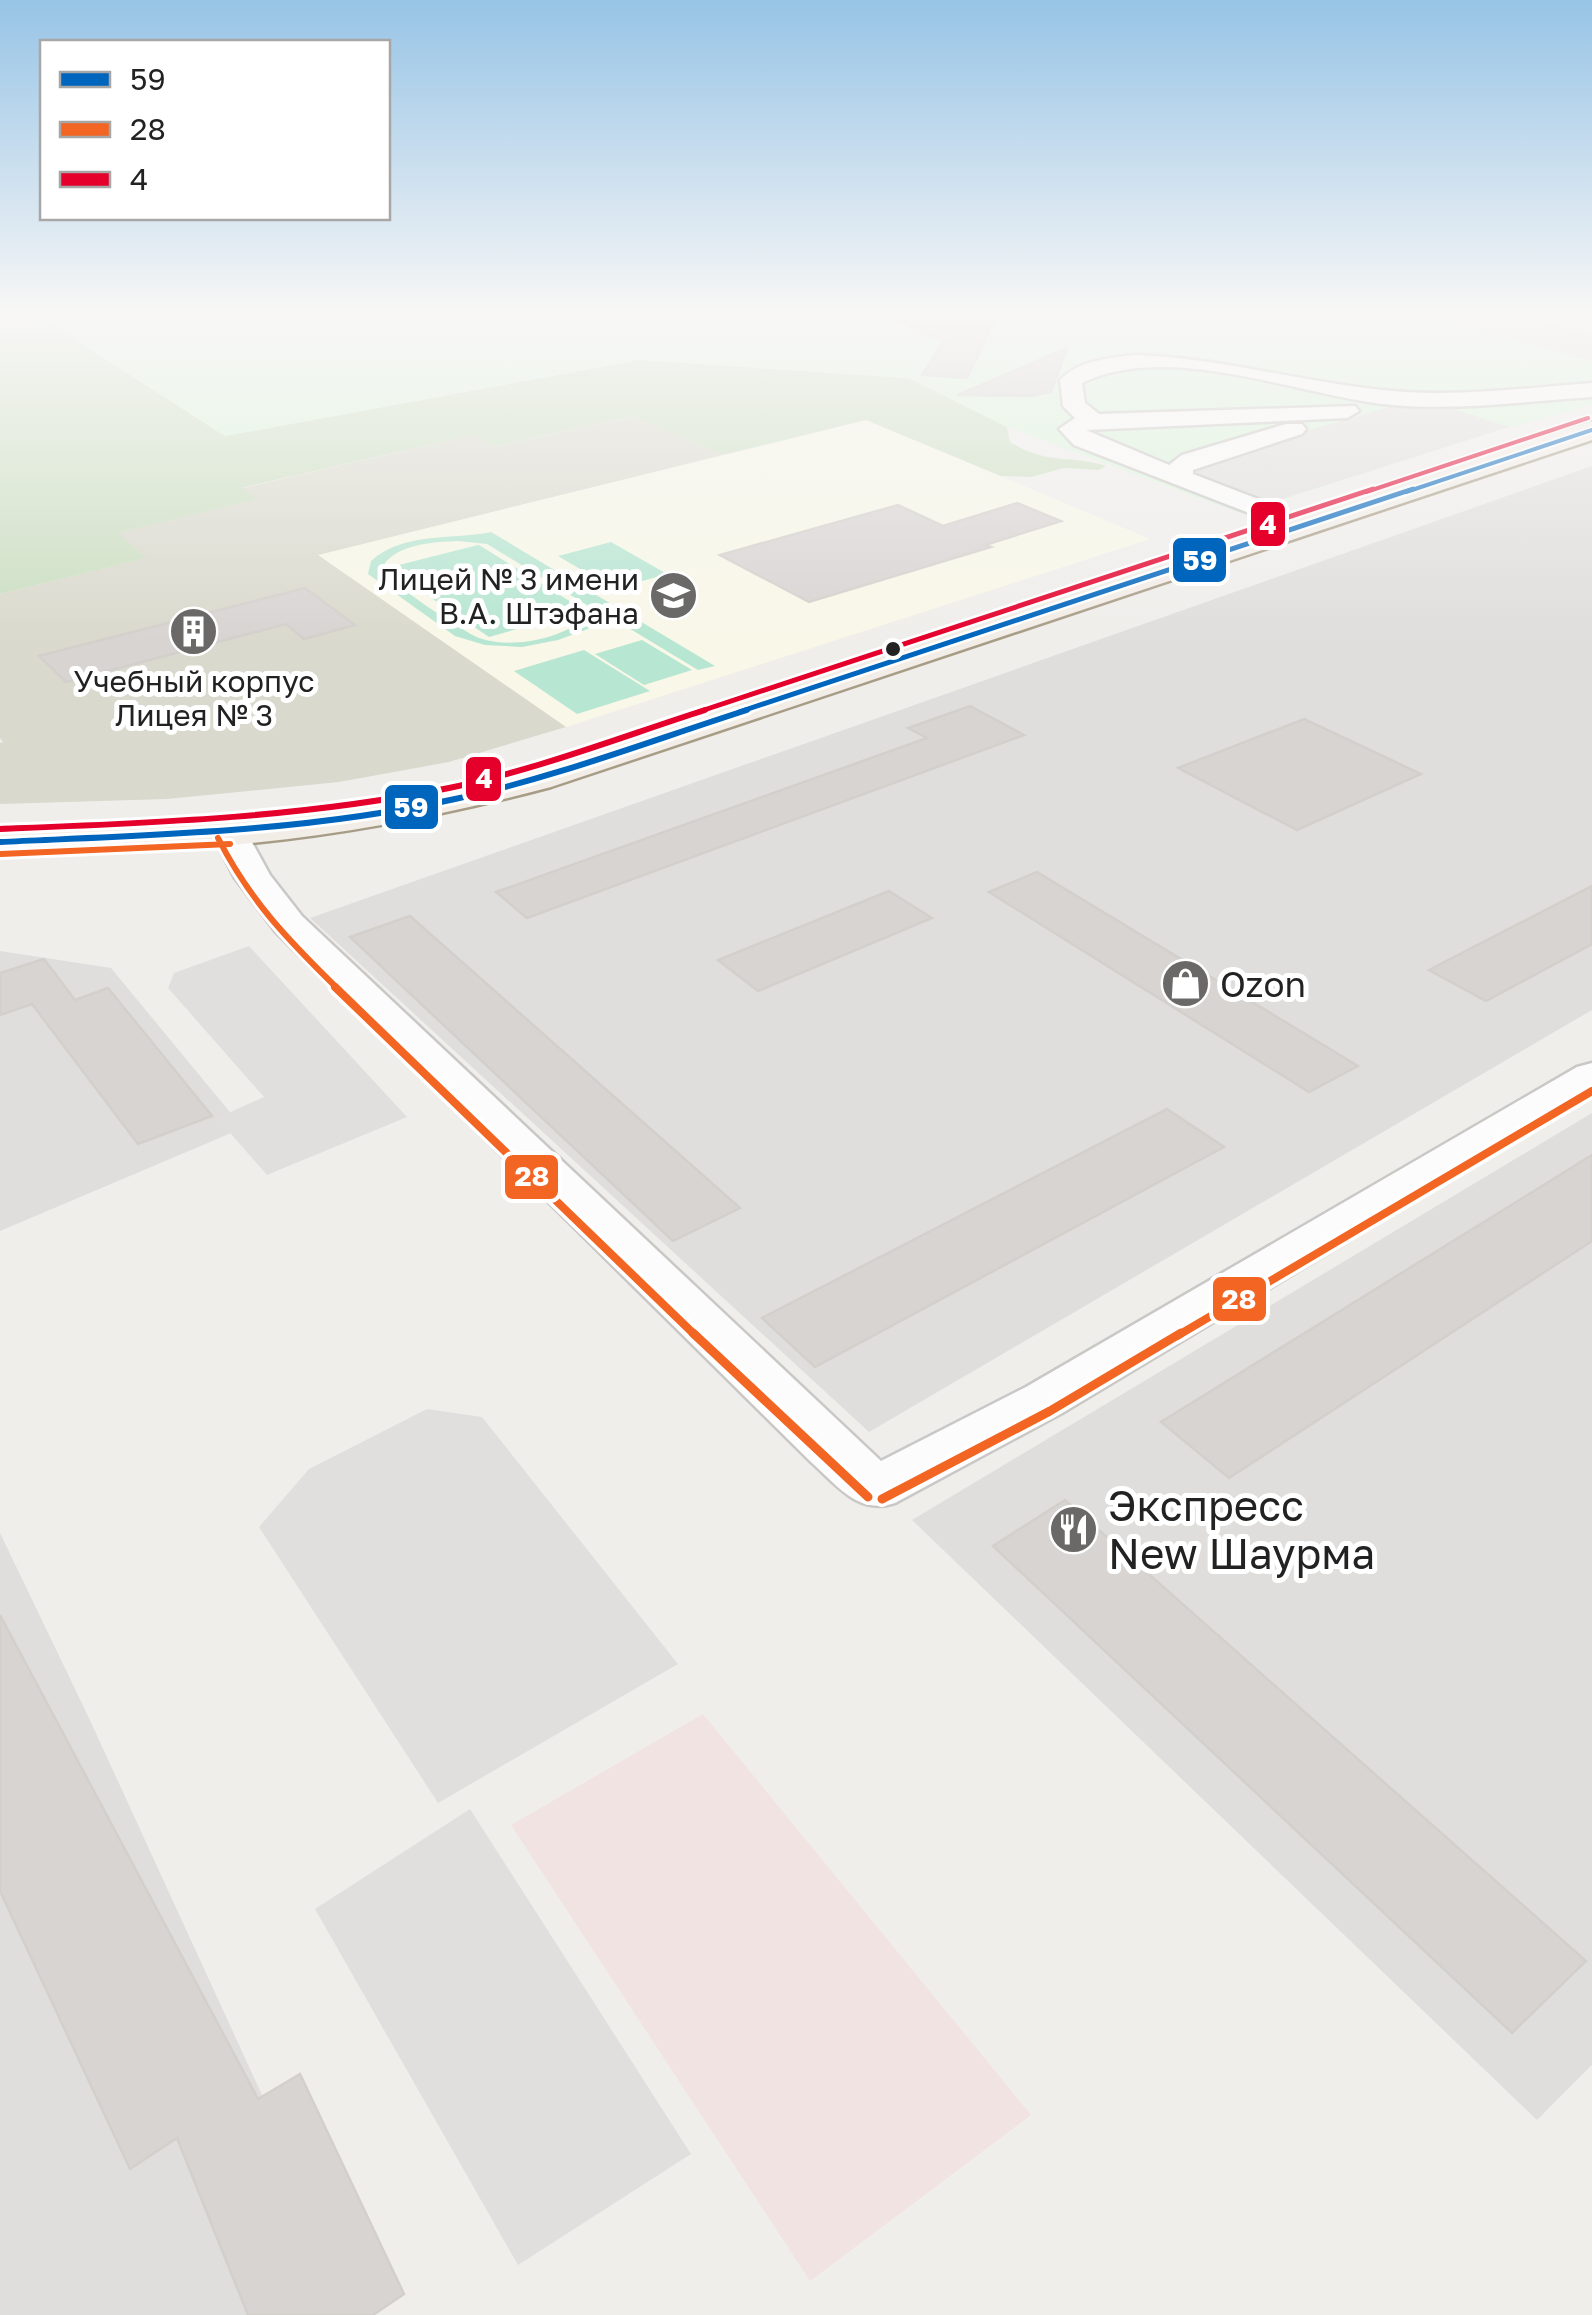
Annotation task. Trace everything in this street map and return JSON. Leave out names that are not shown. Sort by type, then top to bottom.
[{"type":"main road","points":[[0,842],[229,832],[362,816],[456,799],[536,778],[1592,430]]},
{"type":"street","points":[[1085,423],[1091,432],[1182,477],[1262,510]]},
{"type":"street","points":[[1091,432],[1205,423]]},
{"type":"street","points":[[1182,477],[1178,470],[1184,464],[1316,423]]},
{"type":"street","points":[[1506,423],[1516,426]]},
{"type":"street","points":[[1091,432],[1173,452],[1228,448]]},
{"type":"street","points":[[229,832],[253,878],[289,924],[830,1448],[876,1488],[1044,1400],[1592,1076]]},
{"type":"shaded area","points":[[600,423],[648,423],[723,455],[318,555],[566,727],[449,762],[339,782],[167,799],[0,804],[0,594],[145,558],[117,533],[256,499],[239,489],[471,435],[497,446]]},
{"type":"shaded area","name":"Лицей № 3 имени В.А. Штэфана","points":[[854,423],[873,423],[1150,539],[566,727],[317,555]]},
{"type":"shaded area","points":[[1334,423],[1497,423],[1509,427],[1260,506],[1193,478],[1193,465]]},
{"type":"shaded area","points":[[1592,466],[1592,1010],[869,1432],[310,918]]},
{"type":"shaded area","points":[[249,946],[407,1117],[267,1175],[217,1118],[264,1097],[168,988],[174,973]]},
{"type":"shaded area","points":[[0,951],[111,968],[243,1128],[0,1231]]},
{"type":"shaded area","points":[[1592,1113],[1592,2065],[1537,2120],[912,1520]]},
{"type":"shaded area","points":[[427,1409],[482,1417],[678,1664],[438,1803],[259,1527],[309,1469]]},
{"type":"shaded area","points":[[0,1533],[88,1716],[363,2315],[0,2315]]},
{"type":"shaded area","points":[[703,1714],[1031,2115],[810,2281],[511,1825]]},
{"type":"shaded area","points":[[470,1809],[691,2154],[518,2265],[315,1909]]},
{"type":"green space","points":[[0,423],[205,423],[225,436],[296,423],[600,423],[496,446],[471,435],[241,488],[257,499],[118,533],[146,558],[0,594]]},
{"type":"green space","points":[[205,423],[296,423],[225,436]]},
{"type":"green space","points":[[648,423],[854,423],[723,455]]},
{"type":"green space","points":[[873,423],[999,423],[1007,427],[1010,442],[1036,454],[1106,466],[1099,470],[1064,468],[1031,477],[1001,476]]},
{"type":"green space","points":[[999,423],[1525,423],[1240,513]]},
{"type":"green space","points":[[491,532],[715,666],[698,670],[604,613],[588,629],[558,640],[522,647],[485,645],[455,636],[368,574],[371,561],[399,545]],"holes":[[[458,541],[487,544],[587,605],[585,617],[549,637],[491,641],[443,617],[381,570],[394,555],[414,546]]]},
{"type":"green space","points":[[611,542],[667,574],[614,589],[558,556]]},
{"type":"green space","points":[[478,545],[584,610],[489,637],[387,568]]},
{"type":"green space","points":[[642,640],[692,670],[644,685],[595,654]]},
{"type":"green space","points":[[584,650],[650,691],[577,714],[514,671]]},
{"type":"building","points":[[1017,503],[1061,521],[985,545],[991,547],[809,602],[720,555],[898,505],[943,526]]},
{"type":"building","name":"Учебный корпус Лицея № 3","points":[[305,588],[355,625],[304,639],[286,624],[66,682],[39,656]]},
{"type":"building","points":[[970,706],[1024,735],[527,918],[496,892],[927,738],[908,728]]},
{"type":"building","points":[[1304,719],[1421,774],[1297,830],[1178,768]]},
{"type":"building","points":[[1037,872],[1358,1066],[1309,1092],[989,892]]},
{"type":"building","points":[[1592,886],[1592,944],[1486,1001],[1429,970]]},
{"type":"building","points":[[889,891],[932,918],[758,991],[718,960]]},
{"type":"building","points":[[410,916],[740,1208],[673,1241],[350,937]]},
{"type":"building","points":[[44,959],[75,1000],[108,988],[212,1116],[138,1144],[32,1004],[0,1015],[0,973]]},
{"type":"building","points":[[1167,1109],[1224,1147],[815,1367],[762,1318]]},
{"type":"building","points":[[1592,1155],[1592,1241],[1229,1478],[1161,1422]]},
{"type":"building","points":[[1065,1500],[1586,1961],[1512,2033],[993,1546]]},
{"type":"building","points":[[0,1615],[258,2099],[300,2074],[404,2294],[373,2315],[248,2315],[177,2138],[130,2169],[0,1891]]},
{"type":"transit line","name":"4","points":[[0,829],[228,820],[360,804],[453,787],[532,766],[851,663],[1573,423]]},
{"type":"transit line","name":"59","points":[[0,842],[229,832],[362,816],[456,799],[536,778],[855,675],[1592,430]]},
{"type":"transit line","name":"28","points":[[218,838],[242,885],[280,933],[821,1457],[868,1497]]},
{"type":"transit line","name":"28","points":[[1,854],[230,844]]},
{"type":"transit line","name":"28","points":[[882,1499],[1050,1411],[1592,1091]]},
{"type":"place","name":"Лицей № 3 имени В.А. Штэфана","points":[[674,596]]},
{"type":"place","name":"Учебный корпус Лицея № 3","points":[[194,632]]},
{"type":"place","name":"Ozon","points":[[1185,984]]},
{"type":"place","name":"Экспресс New Шаурма","points":[[1073,1529]]}]
